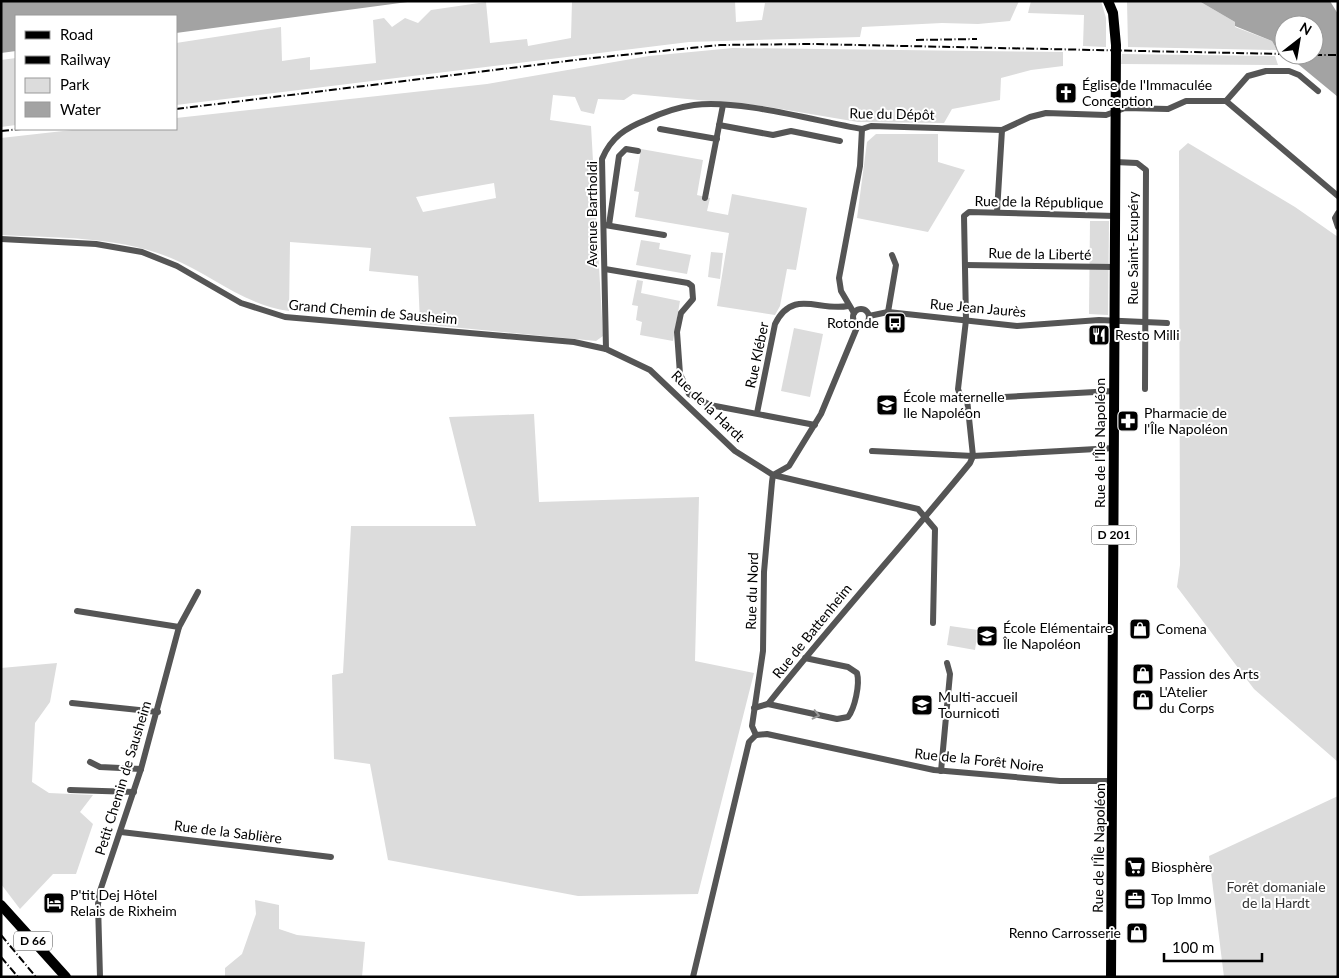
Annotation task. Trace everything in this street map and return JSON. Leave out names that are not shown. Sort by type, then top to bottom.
[{"type":"main road","name":"Rue de l'Île Napoléon","points":[[1108,1],[1115,27],[1116,59],[1114,781],[1111,977]]},
{"type":"main road","name":"D 66","points":[[1,905],[66,977]]},
{"type":"street","points":[[1226,101],[1248,76],[1266,70],[1289,71],[1299,75],[1318,91]]},
{"type":"street","points":[[997,212],[1002,130],[1030,117],[1046,113],[1106,115],[1125,108],[1168,109],[1186,101],[1226,101],[1338,196]]},
{"type":"street","name":"Avenue Bartholdi","points":[[606,349],[606,225],[602,159],[608,145],[618,135],[633,125],[656,116],[694,105],[722,105]]},
{"type":"street","points":[[705,198],[722,105]]},
{"type":"street","name":"Rue du Dépôt","points":[[722,105],[862,129],[871,126],[1002,130]]},
{"type":"street","points":[[719,125],[773,135],[791,131],[840,141]]},
{"type":"street","points":[[660,128],[717,139]]},
{"type":"street","points":[[858,325],[853,320],[854,313],[848,306],[839,278],[860,166],[862,129]]},
{"type":"street","points":[[638,151],[626,149],[622,151],[606,225],[664,236]]},
{"type":"street","name":"Rue Saint-Exupéry","points":[[1115,162],[1137,163],[1146,170],[1145,389]]},
{"type":"street","points":[[602,175],[616,178]]},
{"type":"street","name":"Rue de la République","points":[[965,265],[964,216],[969,212],[1115,216]]},
{"type":"street","points":[[1338,213],[1335,218],[1338,226]]},
{"type":"street","name":"Grand Chemin de Sausheim","points":[[1,239],[96,244],[142,252],[177,266],[241,303],[285,317],[574,342],[606,349]]},
{"type":"street","points":[[888,312],[896,265],[892,255]]},
{"type":"street","points":[[965,265],[966,320],[958,388],[960,395],[967,399],[1114,391]]},
{"type":"street","name":"Rue de la Liberté","points":[[965,265],[1115,267]]},
{"type":"street","points":[[605,269],[688,283],[692,286],[693,299],[681,312],[677,332],[677,356],[683,384],[692,396],[710,405],[815,425]]},
{"type":"street","name":"Rue Kléber","points":[[757,413],[775,324],[780,315],[788,308],[799,304],[848,306]]},
{"type":"street","points":[[854,313],[862,309],[869,316],[866,324],[858,325]]},
{"type":"street","name":"Rue Jean Jaurès","points":[[869,316],[888,312],[1017,326],[1115,320],[1167,323]]},
{"type":"street","points":[[774,475],[789,466],[815,425],[831,395],[858,325]]},
{"type":"street","name":"Rue de la Hardt","points":[[606,349],[657,374],[736,451],[774,475],[918,509],[926,516]]},
{"type":"street","points":[[967,399],[973,456]]},
{"type":"street","points":[[872,451],[973,456],[1114,448]]},
{"type":"street","name":"Rue de Battenheim","points":[[768,704],[970,463],[973,456]]},
{"type":"street","points":[[789,466],[793,480]]},
{"type":"street","name":"Rue du Nord","points":[[754,708],[763,651],[764,572],[774,475]]},
{"type":"street","points":[[926,516],[935,529],[933,623]]},
{"type":"street","name":"Petit Chemin de Sausheim","points":[[100,977],[98,904],[104,878],[122,832],[158,712],[179,627],[198,592]]},
{"type":"street","points":[[77,611],[179,627]]},
{"type":"street","points":[[693,977],[749,742],[756,735],[752,726],[754,708],[768,704],[837,720],[845,719],[850,714],[858,678],[854,670],[805,658]]},
{"type":"street","points":[[941,771],[950,674],[947,663]]},
{"type":"street","points":[[72,703],[158,712]]},
{"type":"street","name":"Rue de la Forêt Noire","points":[[756,735],[767,734],[941,771],[1060,781],[1114,781]]},
{"type":"street","points":[[90,762],[100,767],[141,768]]},
{"type":"street","points":[[70,790],[134,792]]},
{"type":"street","name":"Rue de la Sablière","points":[[122,832],[331,857]]},
{"type":"green space","points":[[572,1],[735,1],[736,22],[762,20],[765,3],[1019,1],[1010,21],[978,24],[942,23],[862,27],[860,37],[689,42],[178,105],[178,43],[281,27],[282,61],[310,57],[310,70],[376,63],[373,20],[384,18],[392,27],[405,18],[418,23],[431,10],[486,2],[490,43],[527,39],[528,46],[571,38]]},
{"type":"green space","points":[[1031,1],[1101,1],[1106,18],[1106,47],[1083,46],[1084,15],[1028,13]]},
{"type":"green space","points":[[1127,1],[1199,1],[1235,22],[1235,27],[1272,41],[1274,50],[1128,47]]},
{"type":"green space","points":[[733,48],[1063,52],[1063,66],[1031,70],[1001,78],[1000,100],[952,109],[944,123],[858,122],[763,106],[633,94],[624,100],[598,99],[594,114],[581,111],[575,97],[553,95],[550,120],[591,126],[603,336],[596,341],[420,324],[418,276],[369,271],[371,248],[290,242],[289,311],[257,303],[186,265],[151,251],[88,239],[1,235],[1,138],[72,130],[178,130],[178,118],[487,84],[649,56]],"holes":[[[494,183],[496,198],[423,212],[416,197]]]},
{"type":"green space","points":[[1122,54],[1274,56],[1274,65],[1121,64]]},
{"type":"green space","points":[[15,58],[15,125],[1,127],[1,60]]},
{"type":"green space","points":[[876,134],[938,134],[938,162],[965,170],[928,232],[857,218],[867,142]]},
{"type":"green space","points":[[1188,143],[1295,207],[1338,237],[1338,762],[1254,689],[1177,587],[1180,565],[1179,151]]},
{"type":"green space","points":[[641,149],[703,160],[697,195],[710,198],[707,211],[728,215],[732,194],[807,208],[796,270],[787,269],[780,306],[775,315],[717,306],[729,233],[635,217],[639,192],[634,191]]},
{"type":"green space","points":[[1090,221],[1109,221],[1108,315],[1089,314]]},
{"type":"green space","points":[[641,240],[660,243],[659,249],[691,255],[687,274],[636,265]]},
{"type":"green space","points":[[711,252],[723,253],[720,279],[708,277]]},
{"type":"green space","points":[[637,280],[643,281],[641,293],[680,301],[673,341],[640,335],[642,322],[636,320],[638,306],[632,305]]},
{"type":"green space","points":[[794,328],[823,334],[810,397],[781,391]]},
{"type":"green space","points":[[534,414],[539,502],[699,497],[695,661],[754,673],[698,894],[578,896],[388,860],[370,764],[334,759],[332,675],[343,673],[351,526],[476,526],[449,417]]},
{"type":"green space","points":[[950,626],[978,630],[975,650],[947,645]]},
{"type":"green space","points":[[57,663],[50,702],[35,723],[32,782],[49,793],[93,795],[80,812],[93,824],[76,874],[53,874],[20,909],[1,884],[1,668]]},
{"type":"green space","name":"Forêt domaniale de la Hardt","points":[[1338,796],[1338,977],[1224,977],[1209,856]]},
{"type":"green space","points":[[255,900],[279,905],[279,929],[297,935],[365,942],[362,977],[225,977],[225,968],[242,954],[256,914]]},
{"type":"water","points":[[1,1],[415,1],[178,33],[178,15],[15,15],[15,51],[1,53]]},
{"type":"water","points":[[1199,1],[1330,1],[1338,14],[1338,97],[1299,65],[1324,65],[1324,15],[1274,15],[1274,45],[1272,41],[1235,26],[1235,22]]},
{"type":"railway","points":[[916,40],[977,39]]},
{"type":"railway","points":[[178,109],[584,59],[720,45],[811,44],[1274,54]]},
{"type":"railway","points":[[1324,55],[1338,55]]},
{"type":"railway","points":[[1,131],[15,130]]},
{"type":"railway","points":[[1,935],[36,977]]},
{"type":"railway","points":[[1,957],[18,977]]},
{"type":"place","name":"Église de l'Immaculée Conception","points":[[1066,93]]},
{"type":"place","name":"Rotonde","points":[[895,323]]},
{"type":"place","name":"Resto Milli","points":[[1099,335]]},
{"type":"place","name":"École maternelle Ile Napoléon","points":[[887,405]]},
{"type":"place","name":"Pharmacie de l'Île Napoléon","points":[[1128,421]]},
{"type":"place","name":"Comena","points":[[1140,629]]},
{"type":"place","name":"École Elémentaire Île Napoléon","points":[[987,636]]},
{"type":"place","name":"Passion des Arts","points":[[1143,674]]},
{"type":"place","name":"L'Atelier du Corps","points":[[1143,700]]},
{"type":"place","name":"Multi-accueil Tournicoti","points":[[922,705]]},
{"type":"place","name":"Biosphère","points":[[1135,867]]},
{"type":"place","name":"Top Immo","points":[[1135,899]]},
{"type":"place","name":"P'tit Dej Hôtel Relais de Rixheim","points":[[54,903]]},
{"type":"place","name":"Renno Carrosserie","points":[[1137,933]]}]
